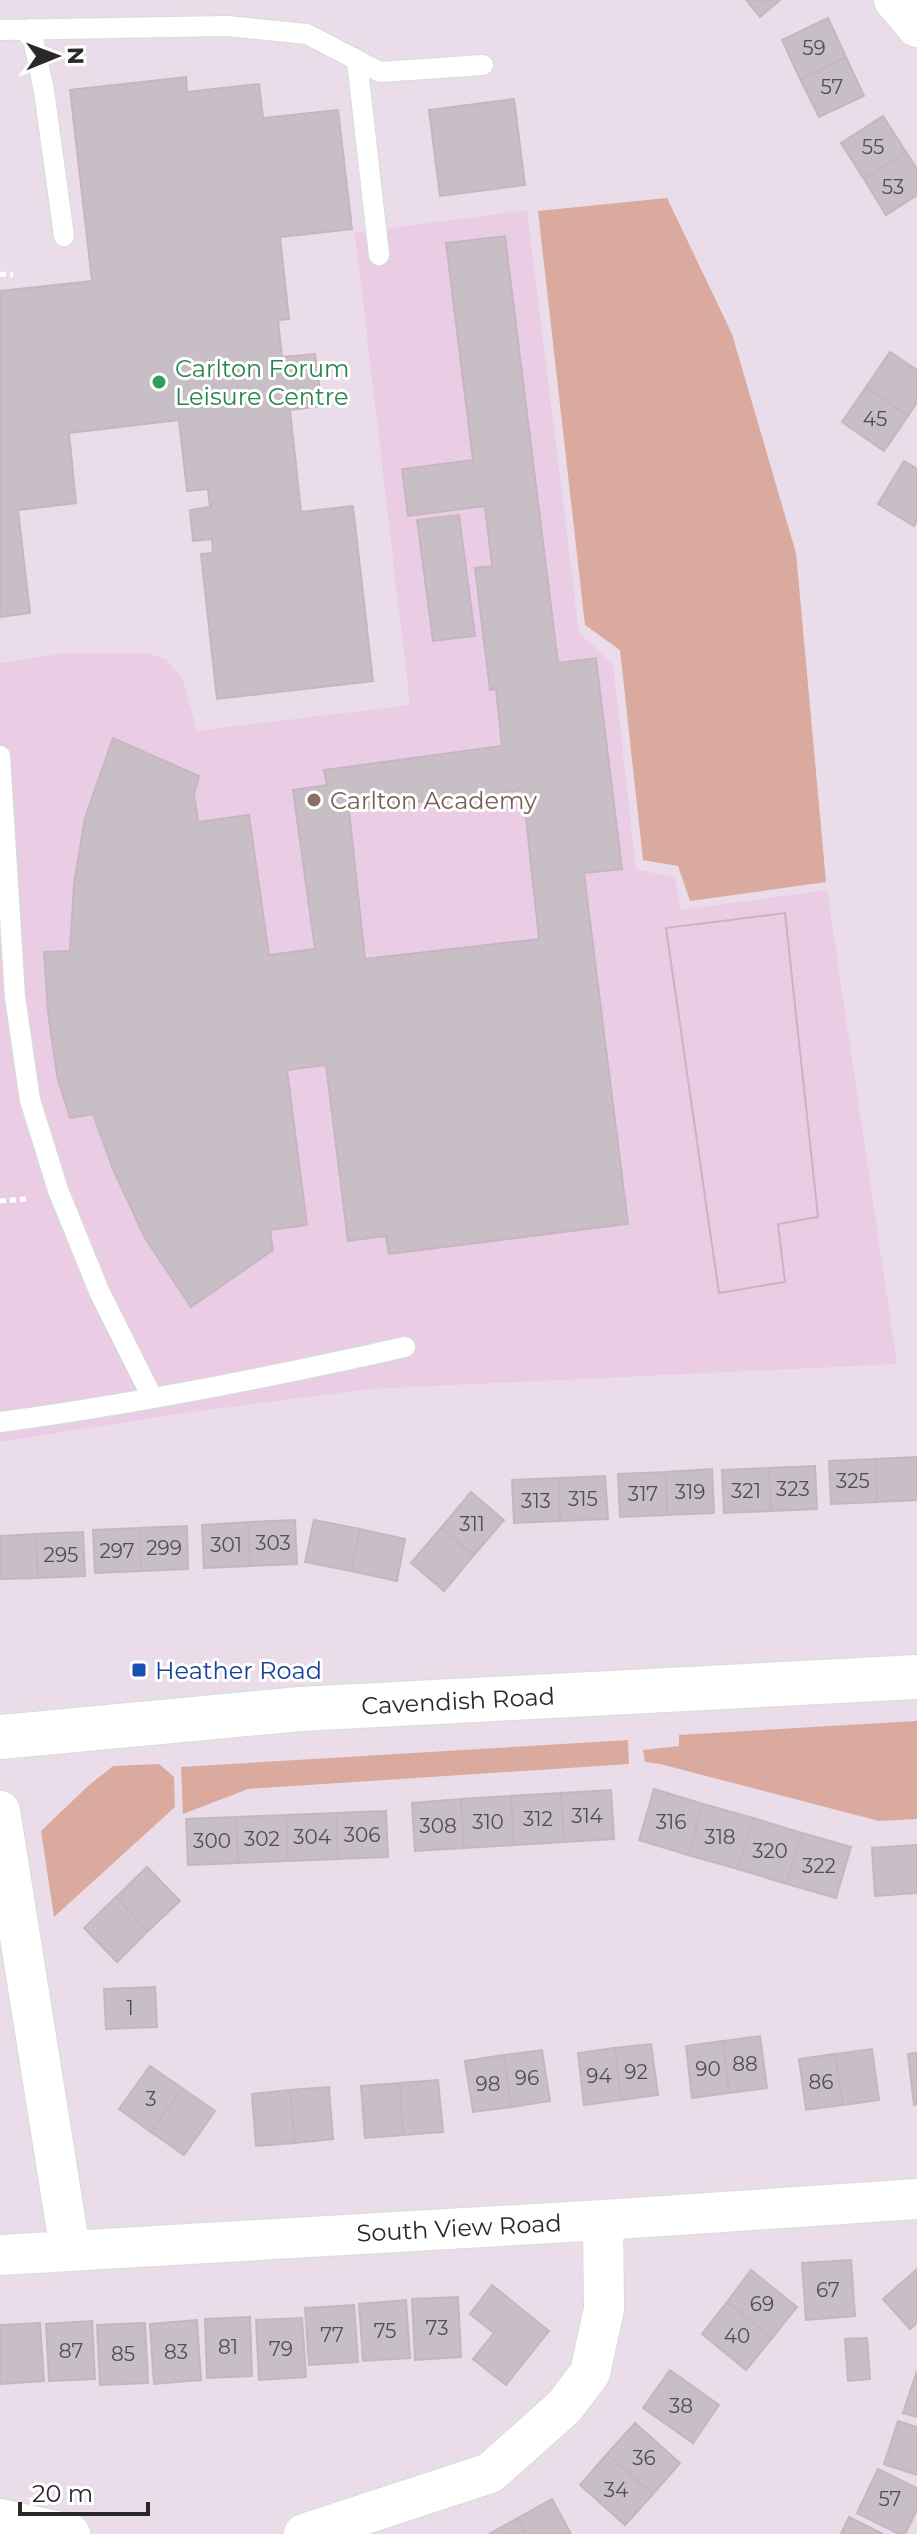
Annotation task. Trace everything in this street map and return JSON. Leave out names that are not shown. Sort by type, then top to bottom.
[{"type":"street","points":[[894,0],[917,27]]},
{"type":"street","name":"Cavendish Road","points":[[0,1737],[300,1709],[917,1677]]},
{"type":"street","points":[[0,1811],[70,2250]]},
{"type":"street","name":"South View Road","points":[[0,2255],[917,2199]]},
{"type":"street","points":[[304,2534],[490,2473],[564,2407],[590,2373],[604,2309],[603,2220]]},
{"type":"street","points":[[0,2519],[70,2534]]},
{"type":"lane","points":[[0,30],[227,26],[307,34],[380,72],[483,65]]},
{"type":"lane","points":[[31,29],[44,91],[64,236]]},
{"type":"lane","points":[[357,61],[379,255]]},
{"type":"lane","points":[[0,756],[7,961],[30,1100],[58,1190],[99,1291],[152,1397]]},
{"type":"lane","points":[[0,1422],[114,1407],[405,1347]]},
{"type":"path","points":[[0,274],[13,275]]},
{"type":"shaded area","points":[[667,198],[732,334],[796,553],[826,882],[690,901],[678,866],[643,860],[620,650],[585,625],[538,211]]},
{"type":"shaded area","name":"Carlton Academy","points":[[527,210],[579,633],[613,664],[636,869],[675,878],[681,910],[827,890],[897,1364],[369,1389],[176,1414],[0,1442],[0,663],[66,653],[146,653],[166,659],[183,680],[197,731],[410,705],[355,233]]},
{"type":"shaded area","points":[[917,1721],[917,1819],[879,1821],[645,1762],[643,1750],[679,1746],[679,1735]]},
{"type":"shaded area","points":[[628,1740],[629,1764],[248,1789],[183,1814],[181,1767]]},
{"type":"shaded area","points":[[159,1764],[174,1777],[175,1807],[54,1917],[41,1831],[113,1766]]},
{"type":"building","points":[[746,0],[780,0],[760,17]]},
{"type":"building","points":[[828,18],[846,57],[800,79],[782,40]]},
{"type":"building","points":[[846,57],[864,96],[819,117],[800,79]]},
{"type":"building","name":"Carlton Forum Leisure Centre","points":[[186,77],[187,92],[259,84],[263,118],[338,110],[352,229],[280,237],[289,319],[278,320],[282,357],[315,354],[322,406],[290,410],[301,512],[353,506],[373,681],[217,699],[201,554],[213,553],[212,539],[193,541],[190,510],[210,507],[208,489],[187,491],[179,420],[69,433],[76,503],[18,510],[30,613],[0,617],[0,291],[92,281],[70,90]]},
{"type":"building","points":[[514,99],[525,185],[440,196],[429,110]]},
{"type":"building","points":[[883,116],[906,152],[864,179],[841,143]]},
{"type":"building","points":[[906,152],[917,169],[917,195],[886,215],[864,179]]},
{"type":"building","points":[[505,236],[558,663],[596,658],[622,869],[584,873],[628,1224],[389,1254],[386,1236],[348,1241],[326,1065],[287,1070],[307,1225],[270,1230],[273,1250],[191,1307],[145,1238],[113,1169],[93,1114],[70,1118],[57,1076],[44,952],[70,951],[74,884],[85,818],[113,738],[199,776],[194,794],[198,822],[249,815],[269,955],[315,949],[293,790],[327,785],[324,770],[502,746],[496,689],[490,690],[475,568],[492,566],[485,506],[408,516],[402,469],[473,460],[446,243]],"holes":[[[523,790],[539,939],[365,959],[349,810]]]},
{"type":"building","points":[[890,352],[917,370],[917,402],[908,416],[866,387]]},
{"type":"building","points":[[866,387],[908,416],[884,451],[842,422]]},
{"type":"building","points":[[904,461],[917,469],[917,521],[914,526],[878,504]]},
{"type":"building","points":[[459,515],[475,636],[433,641],[417,520]]},
{"type":"building","points":[[785,913],[818,1217],[778,1224],[785,1282],[719,1293],[666,928]]},
{"type":"building","points":[[785,913],[818,1217],[778,1224],[785,1282],[719,1293],[666,928]]},
{"type":"building","points":[[917,1457],[917,1500],[877,1502],[876,1459]]},
{"type":"building","points":[[876,1459],[877,1502],[831,1504],[829,1461]]},
{"type":"building","points":[[815,1466],[817,1509],[771,1511],[769,1468]]},
{"type":"building","points":[[769,1468],[771,1511],[724,1513],[722,1470]]},
{"type":"building","points":[[712,1469],[714,1513],[667,1515],[666,1472]]},
{"type":"building","points":[[666,1472],[667,1515],[620,1517],[618,1474]]},
{"type":"building","points":[[605,1476],[608,1519],[560,1521],[559,1478]]},
{"type":"building","points":[[559,1478],[560,1521],[514,1523],[512,1480]]},
{"type":"building","points":[[471,1492],[504,1520],[474,1555],[441,1528]]},
{"type":"building","points":[[295,1520],[297,1564],[250,1566],[248,1522]]},
{"type":"building","points":[[314,1520],[360,1529],[351,1571],[305,1562]]},
{"type":"building","points":[[248,1522],[250,1566],[204,1568],[202,1525]]},
{"type":"building","points":[[187,1526],[188,1569],[141,1571],[140,1528]]},
{"type":"building","points":[[140,1528],[141,1571],[95,1573],[93,1530]]},
{"type":"building","points":[[441,1528],[474,1555],[444,1591],[411,1563]]},
{"type":"building","points":[[360,1529],[405,1539],[397,1581],[351,1571]]},
{"type":"building","points":[[83,1532],[85,1576],[38,1578],[36,1534]]},
{"type":"building","points":[[36,1534],[38,1578],[0,1579],[0,1536]]},
{"type":"building","points":[[654,1789],[703,1804],[688,1855],[639,1840]]},
{"type":"building","points":[[611,1790],[614,1839],[564,1842],[561,1793]]},
{"type":"building","points":[[561,1793],[564,1842],[514,1845],[511,1796]]},
{"type":"building","points":[[511,1796],[514,1845],[464,1848],[461,1799]]},
{"type":"building","points":[[461,1799],[464,1848],[415,1851],[412,1803]]},
{"type":"building","points":[[703,1804],[753,1818],[738,1869],[688,1855]]},
{"type":"building","points":[[386,1811],[388,1857],[338,1859],[336,1813]]},
{"type":"building","points":[[336,1813],[338,1859],[288,1861],[286,1815]]},
{"type":"building","points":[[286,1815],[288,1861],[238,1863],[236,1817]]},
{"type":"building","points":[[236,1817],[238,1863],[188,1865],[186,1819]]},
{"type":"building","points":[[753,1818],[802,1833],[787,1884],[738,1869]]},
{"type":"building","points":[[802,1833],[851,1847],[836,1898],[787,1884]]},
{"type":"building","points":[[917,1845],[917,1893],[875,1896],[872,1848]]},
{"type":"building","points":[[147,1867],[180,1901],[148,1931],[116,1897]]},
{"type":"building","points":[[116,1897],[148,1931],[117,1962],[84,1928]]},
{"type":"building","points":[[155,1987],[157,2027],[106,2029],[104,1989]]},
{"type":"building","points":[[760,2036],[767,2088],[729,2093],[723,2041]]},
{"type":"building","points":[[723,2041],[729,2093],[692,2098],[686,2046]]},
{"type":"building","points":[[651,2044],[658,2095],[621,2100],[615,2048]]},
{"type":"building","points":[[615,2048],[621,2100],[584,2105],[578,2053]]},
{"type":"building","points":[[872,2049],[879,2100],[843,2105],[835,2054]]},
{"type":"building","points":[[542,2050],[550,2101],[511,2107],[504,2055]]},
{"type":"building","points":[[917,2053],[917,2104],[914,2105],[908,2054]]},
{"type":"building","points":[[835,2054],[843,2105],[806,2110],[799,2059]]},
{"type":"building","points":[[504,2055],[511,2107],[473,2112],[465,2061]]},
{"type":"building","points":[[150,2066],[182,2088],[151,2132],[119,2109]]},
{"type":"building","points":[[438,2080],[443,2132],[403,2135],[400,2083]]},
{"type":"building","points":[[400,2083],[403,2135],[365,2138],[361,2086]]},
{"type":"building","points":[[329,2087],[333,2139],[295,2143],[290,2090]]},
{"type":"building","points":[[182,2088],[215,2111],[184,2155],[151,2132]]},
{"type":"building","points":[[290,2090],[295,2143],[256,2146],[252,2094]]},
{"type":"building","points":[[851,2260],[855,2316],[806,2320],[802,2263]]},
{"type":"building","points":[[917,2269],[917,2323],[910,2329],[883,2299]]},
{"type":"building","points":[[751,2270],[797,2307],[772,2338],[727,2302]]},
{"type":"building","points":[[492,2285],[549,2331],[506,2385],[473,2359],[494,2333],[470,2314]]},
{"type":"building","points":[[458,2297],[461,2357],[415,2360],[412,2299]]},
{"type":"building","points":[[406,2300],[410,2358],[363,2361],[359,2304]]},
{"type":"building","points":[[727,2302],[772,2338],[746,2370],[702,2334]]},
{"type":"building","points":[[354,2305],[358,2362],[309,2365],[305,2308]]},
{"type":"building","points":[[250,2317],[252,2376],[207,2378],[205,2319]]},
{"type":"building","points":[[302,2318],[306,2377],[259,2380],[256,2320]]},
{"type":"building","points":[[197,2320],[201,2380],[154,2384],[150,2324]]},
{"type":"building","points":[[92,2321],[95,2379],[49,2381],[46,2324]]},
{"type":"building","points":[[40,2323],[44,2381],[0,2384],[0,2325]]},
{"type":"building","points":[[145,2323],[148,2383],[100,2385],[97,2325]]},
{"type":"building","points":[[867,2338],[870,2379],[848,2381],[845,2339]]},
{"type":"building","points":[[670,2370],[719,2405],[693,2443],[643,2408]]},
{"type":"building","points":[[917,2371],[917,2417],[903,2413]]},
{"type":"building","points":[[898,2421],[917,2427],[917,2475],[884,2464]]},
{"type":"building","points":[[635,2423],[680,2463],[653,2494],[607,2454]]},
{"type":"building","points":[[607,2454],[653,2494],[625,2525],[580,2485]]},
{"type":"building","points":[[878,2469],[917,2488],[917,2510],[905,2534],[899,2534],[857,2513]]},
{"type":"building","points":[[552,2499],[571,2534],[526,2534],[518,2518]]},
{"type":"building","points":[[849,2517],[883,2534],[841,2534]]},
{"type":"building","points":[[518,2518],[526,2534],[489,2534]]},
{"type":"place","name":"Carlton Forum Leisure Centre","points":[[159,382]]},
{"type":"place","name":"Carlton Academy","points":[[314,800]]},
{"type":"place","name":"Heather Road","points":[[139,1670]]}]
